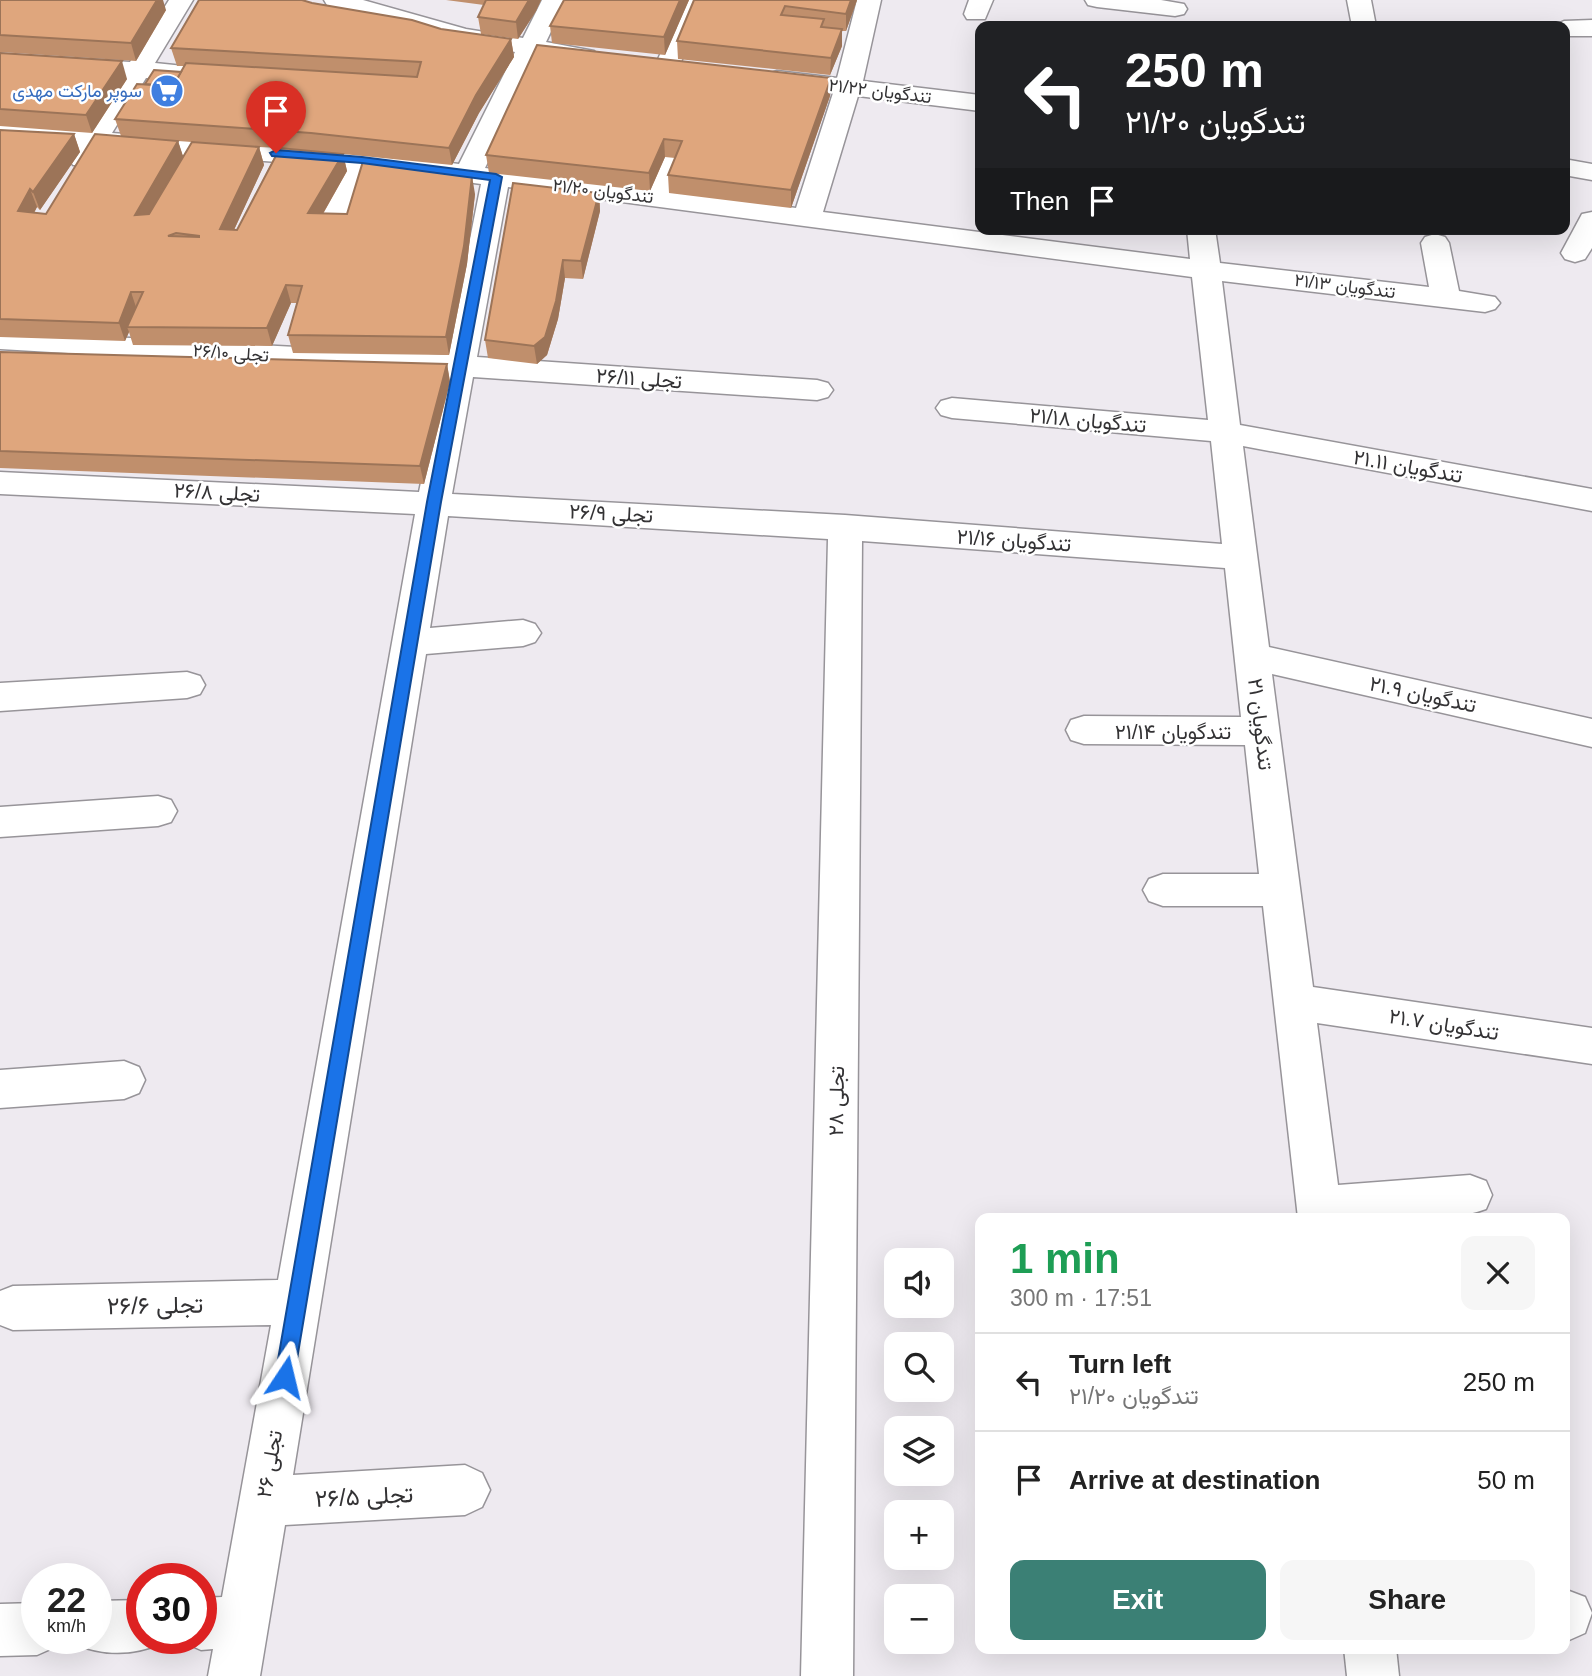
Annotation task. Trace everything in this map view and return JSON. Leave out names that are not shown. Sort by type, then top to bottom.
[{"type":"street","points":[[338,0],[463,36],[530,50],[613,59]]},
{"type":"street","name":"۲۶ تجلی","points":[[233,1676],[222,1623],[263,1502],[434,502],[461,366],[482,176],[530,50],[554,0]]},
{"type":"street","points":[[668,66],[695,0]]},
{"type":"street","points":[[807,218],[848,88],[869,0]]},
{"type":"street","points":[[1097,0],[1175,12]]},
{"type":"street","points":[[1359,0],[1363,21]]},
{"type":"street","points":[[152,3],[180,2]]},
{"type":"street","points":[[66,186],[180,2]]},
{"type":"street","points":[[1570,29],[1592,28]]},
{"type":"street","points":[[832,35],[859,38]]},
{"type":"street","points":[[0,62],[222,76]]},
{"type":"street","points":[[641,63],[696,69]]},
{"type":"street","name":"۲۱/۲۲ تندگویان","points":[[751,76],[975,102]]},
{"type":"street","name":"۲۱/۲۰ تندگویان","points":[[0,134],[95,140],[192,159],[276,153],[362,160],[1205,270]]},
{"type":"street","points":[[264,179],[276,153]]},
{"type":"street","points":[[335,213],[362,160]]},
{"type":"street","points":[[656,198],[668,162]]},
{"type":"street","points":[[1570,168],[1592,172]]},
{"type":"street","points":[[1575,253],[1592,220]]},
{"type":"street","name":"۲۱ تندگویان","points":[[1202,235],[1223,432],[1296,1002],[1319,1212]]},
{"type":"street","points":[[1435,243],[1446,298]]},
{"type":"street","name":"۲۱/۱۳ تندگویان","points":[[1205,270],[1485,303]]},
{"type":"street","points":[[131,346],[143,315]]},
{"type":"street","points":[[284,357],[292,324]]},
{"type":"street","name":"۲۶/۱۰ تجلی","points":[[0,340],[461,366]]},
{"type":"street","name":"۲۶/۱۱ تجلی","points":[[461,366],[817,390]]},
{"type":"street","name":"۲۱/۱۸ تندگویان","points":[[952,408],[1223,432]]},
{"type":"street","name":"۲۱.۱۱ تندگویان","points":[[1223,432],[1592,500]]},
{"type":"street","name":"۲۶/۸ تجلی","points":[[0,483],[434,502]]},
{"type":"street","name":"۲۶/۹ تجلی","points":[[434,502],[789,523]]},
{"type":"street","name":"۲۱/۱۶ تندگویان","points":[[789,523],[1240,558]]},
{"type":"street","name":"۲۸ تجلی","points":[[827,1676],[845,527]]},
{"type":"street","points":[[410,642],[523,633]]},
{"type":"street","name":"۲۱.۹ تندگویان","points":[[1253,656],[1592,733]]},
{"type":"street","points":[[0,697],[187,685]]},
{"type":"street","name":"۲۱/۱۴ تندگویان","points":[[1084,730],[1262,731]]},
{"type":"street","points":[[0,822],[158,811]]},
{"type":"street","points":[[1163,890],[1282,890]]},
{"type":"street","name":"۲۱.۷ تندگویان","points":[[1296,1002],[1592,1046]]},
{"type":"street","points":[[0,1090],[124,1080]]},
{"type":"street","points":[[1319,1212],[1470,1195]]},
{"type":"street","name":"۲۶/۶ تجلی","points":[[13,1308],[298,1302]]},
{"type":"street","name":"۲۶/۵ تجلی","points":[[263,1502],[465,1490]]},
{"type":"street","points":[[0,1630],[21,1629]]},
{"type":"street","points":[[1371,1654],[1373,1676]]},
{"type":"building","points":[[0,0],[157,0],[131,43],[0,35]]},
{"type":"building","points":[[199,0],[302,0],[412,20],[441,29],[511,39],[476,95],[449,148],[311,133],[115,119],[137,84],[173,86],[186,63],[417,77],[421,62],[171,48]]},
{"type":"building","points":[[486,0],[529,0],[516,22],[478,17]]},
{"type":"building","points":[[564,0],[680,0],[664,37],[550,26]]},
{"type":"building","points":[[694,0],[851,0],[846,14],[785,6],[781,15],[824,19],[821,27],[842,29],[831,58],[677,41]]},
{"type":"building","points":[[537,45],[831,78],[791,190],[668,175],[682,141],[664,139],[649,173],[486,155]]},
{"type":"building","points":[[0,53],[122,61],[86,115],[0,109]]},
{"type":"building","points":[[154,70],[181,72],[173,86],[145,84]]},
{"type":"building","points":[[0,130],[74,134],[33,192],[30,189],[18,211],[46,214],[95,134],[178,141],[135,215],[149,214],[192,142],[259,147],[220,229],[237,230],[280,148],[343,154],[308,213],[347,214],[364,158],[472,176],[464,246],[446,337],[288,335],[302,286],[286,285],[267,328],[127,327],[143,292],[131,292],[119,323],[0,319]],"holes":[[[176,233],[199,237],[168,236]]]},
{"type":"building","points":[[513,183],[599,193],[581,261],[563,260],[556,301],[545,337],[534,346],[485,340]]},
{"type":"building","points":[[0,352],[447,364],[420,466],[0,451]]},
{"type":"place","name":"سوپر مارکت مهدی","points":[[167,91]]},
{"type":"route","points":[[276,153],[362,160],[496,177],[434,502],[285,1377]]}]
